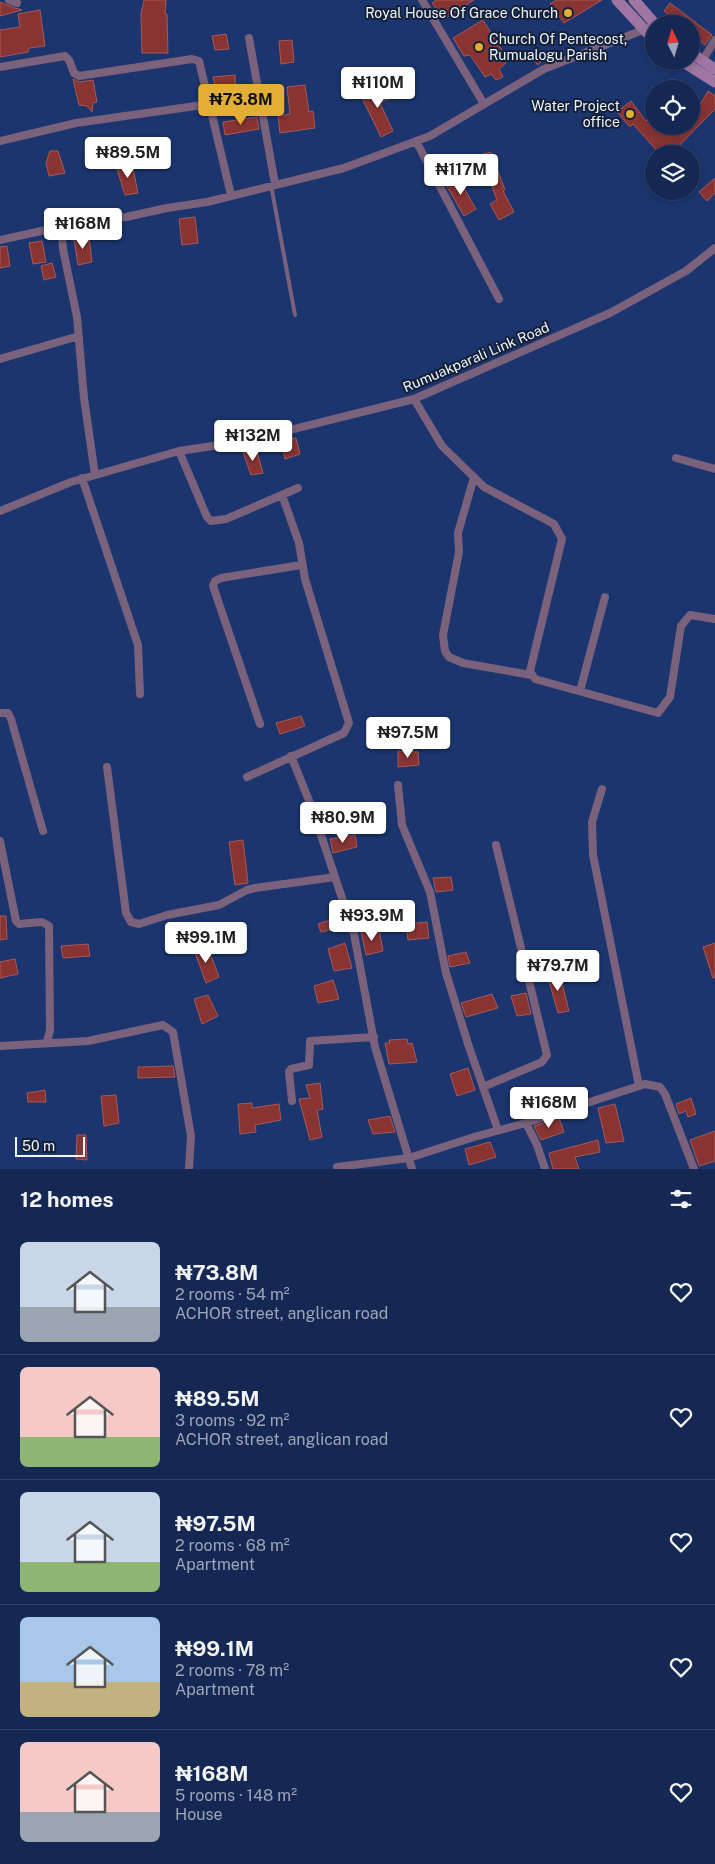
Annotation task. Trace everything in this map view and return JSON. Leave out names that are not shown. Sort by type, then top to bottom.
[{"type":"main road","points":[[617,0],[643,30]]},
{"type":"main road","points":[[634,0],[646,15]]},
{"type":"main road","points":[[702,61],[715,69]]},
{"type":"main road","points":[[696,70],[715,82]]},
{"type":"street","points":[[9,0],[17,3]]},
{"type":"street","points":[[422,0],[484,104]]},
{"type":"street","points":[[0,240],[61,227],[207,202],[273,184],[344,168],[430,136],[544,70],[643,30]]},
{"type":"street","points":[[248,38],[273,184]]},
{"type":"street","points":[[702,61],[715,40]]},
{"type":"street","points":[[0,67],[65,56],[69,60],[74,73],[79,76],[192,59],[199,61],[202,67],[231,195]]},
{"type":"street","points":[[0,141],[76,123],[210,104]]},
{"type":"street","points":[[416,141],[499,298]]},
{"type":"street","points":[[61,227],[79,336],[84,398],[95,474]]},
{"type":"street","name":"Rumuakparali Link Road","points":[[0,511],[82,478],[179,451],[246,441],[414,399],[610,313],[686,271],[715,248]]},
{"type":"street","points":[[0,358],[79,336]]},
{"type":"street","points":[[414,399],[442,446],[474,477],[484,486],[554,524],[562,539],[530,671],[531,675]]},
{"type":"street","points":[[179,451],[207,517],[211,521],[226,519],[298,488]]},
{"type":"street","points":[[676,458],[715,469]]},
{"type":"street","points":[[474,477],[458,533],[458,552],[443,635],[445,651],[449,657],[463,663],[531,675],[535,679],[658,712],[670,697],[681,626],[690,615],[715,619]]},
{"type":"street","points":[[82,478],[138,645],[140,694]]},
{"type":"street","points":[[247,777],[344,733],[349,723],[301,566],[299,542],[282,495]]},
{"type":"street","points":[[260,724],[212,586],[215,581],[221,578],[301,566]]},
{"type":"street","points":[[580,692],[605,598]]},
{"type":"street","points":[[0,713],[8,713],[11,719],[44,831]]},
{"type":"street","points":[[291,756],[312,808],[354,934],[374,1037],[412,1169]]},
{"type":"street","points":[[107,767],[126,913],[131,922],[139,924],[167,915],[219,905],[247,890],[255,888],[335,877]]},
{"type":"street","points":[[398,786],[402,825],[430,892],[446,973],[498,1130]]},
{"type":"street","points":[[602,789],[592,822],[593,855],[638,1086]]},
{"type":"street","points":[[0,841],[16,921],[19,924],[42,922],[49,926],[50,1030],[47,1042]]},
{"type":"street","points":[[483,1087],[542,1062],[547,1055],[496,845]]},
{"type":"street","points":[[0,1046],[88,1041],[163,1025],[169,1027],[173,1032],[191,1136],[189,1169]]},
{"type":"street","points":[[292,1101],[289,1072],[294,1067],[309,1065],[310,1041],[374,1037]]},
{"type":"street","points":[[337,1167],[409,1158],[498,1130],[526,1124],[638,1086],[654,1085],[665,1094],[694,1169]]},
{"type":"street","points":[[526,1124],[537,1145],[545,1169]]},
{"type":"lane","points":[[273,184],[295,315]]},
{"type":"building","points":[[144,0],[166,0],[165,14],[167,14],[168,53],[142,53],[141,14]]},
{"type":"building","points":[[436,0],[474,0],[444,19],[432,3]]},
{"type":"building","name":"Royal House Of Grace Church","points":[[556,0],[602,0],[564,23],[550,4]]},
{"type":"building","points":[[0,2],[15,8],[22,10],[0,16]]},
{"type":"building","points":[[670,3],[686,15],[669,15],[664,11]]},
{"type":"building","points":[[40,10],[45,46],[29,48],[28,52],[0,57],[0,30],[20,27],[18,14]]},
{"type":"building","name":"Church Of Pentecost, Rumualogu Parish","points":[[483,20],[503,52],[502,55],[506,63],[499,69],[503,77],[496,80],[491,74],[485,77],[470,55],[464,56],[453,38]]},
{"type":"building","points":[[700,26],[712,35],[705,45],[700,41]]},
{"type":"building","points":[[226,34],[229,49],[215,50],[212,36]]},
{"type":"building","points":[[292,40],[294,62],[281,64],[279,41]]},
{"type":"building","points":[[538,53],[544,59],[538,65],[532,58]]},
{"type":"building","points":[[235,75],[236,98],[218,101],[213,77]]},
{"type":"building","points":[[73,79],[79,82],[93,80],[97,102],[93,103],[92,112],[87,106],[79,105]]},
{"type":"building","points":[[305,85],[309,112],[313,111],[315,128],[280,133],[278,116],[290,114],[287,87]]},
{"type":"building","points":[[383,85],[390,98],[380,103],[393,131],[381,137],[361,96]]},
{"type":"building","points":[[708,91],[715,96],[715,109],[700,124],[700,103]]},
{"type":"building","points":[[631,101],[645,120],[645,135],[690,135],[680,145],[652,145],[633,124],[630,127],[617,112]]},
{"type":"building","points":[[257,117],[259,129],[225,135],[223,122]]},
{"type":"building","points":[[50,151],[58,151],[65,173],[49,176],[46,163]]},
{"type":"building","points":[[491,152],[505,190],[503,191],[514,212],[499,220],[490,204],[497,200],[480,155]]},
{"type":"building","points":[[132,163],[138,193],[125,195],[116,166]]},
{"type":"building","points":[[457,176],[476,209],[464,216],[445,183]]},
{"type":"building","points":[[715,178],[715,193],[707,201],[700,191]]},
{"type":"building","points":[[195,217],[198,243],[182,245],[179,219]]},
{"type":"building","points":[[89,236],[92,262],[78,265],[74,239]]},
{"type":"building","points":[[42,241],[46,262],[33,264],[29,243]]},
{"type":"building","points":[[7,246],[10,266],[0,268],[0,247]]},
{"type":"building","points":[[52,263],[56,277],[44,280],[41,266]]},
{"type":"building","points":[[296,438],[300,454],[285,459],[281,441]]},
{"type":"building","points":[[256,448],[263,473],[251,475],[243,452]]},
{"type":"building","points":[[301,716],[305,726],[280,734],[276,723]]},
{"type":"building","points":[[398,751],[418,752],[419,765],[398,767]]},
{"type":"building","points":[[355,835],[357,847],[333,853],[330,839]]},
{"type":"building","points":[[243,840],[248,883],[235,885],[229,842]]},
{"type":"building","points":[[451,877],[453,890],[436,892],[433,878]]},
{"type":"building","points":[[0,916],[6,916],[7,939],[0,940]]},
{"type":"building","points":[[330,920],[333,929],[321,932],[318,924]]},
{"type":"building","points":[[427,922],[429,938],[408,940],[406,924]]},
{"type":"building","points":[[379,929],[383,951],[366,955],[361,932]]},
{"type":"building","points":[[345,943],[352,968],[334,971],[328,949]]},
{"type":"building","points":[[715,943],[715,978],[713,978],[703,947]]},
{"type":"building","points":[[88,944],[90,956],[63,958],[61,946]]},
{"type":"building","points":[[207,945],[219,977],[206,983],[194,950]]},
{"type":"building","points":[[466,952],[470,963],[450,967],[448,956]]},
{"type":"building","points":[[15,959],[18,974],[0,978],[0,962]]},
{"type":"building","points":[[559,971],[569,1011],[558,1013],[547,974]]},
{"type":"building","points":[[333,980],[339,999],[318,1003],[314,986]]},
{"type":"building","points":[[526,993],[531,1014],[517,1016],[511,996]]},
{"type":"building","points":[[492,994],[498,1008],[466,1017],[461,1003]]},
{"type":"building","points":[[208,995],[218,1016],[202,1024],[194,999]]},
{"type":"building","points":[[407,1039],[408,1044],[412,1043],[417,1062],[389,1064],[385,1043],[390,1043],[389,1040]]},
{"type":"building","points":[[173,1066],[175,1077],[138,1078],[138,1067]]},
{"type":"building","points":[[468,1068],[475,1090],[457,1096],[450,1074]]},
{"type":"building","points":[[320,1083],[323,1109],[317,1110],[322,1137],[310,1140],[299,1099],[310,1098],[306,1085]]},
{"type":"building","points":[[45,1090],[46,1102],[28,1102],[27,1093]]},
{"type":"building","points":[[116,1095],[119,1123],[104,1126],[101,1096]]},
{"type":"building","points":[[691,1098],[696,1114],[688,1117],[686,1111],[679,1114],[676,1104]]},
{"type":"building","points":[[252,1103],[252,1108],[279,1104],[281,1120],[255,1125],[256,1132],[240,1134],[238,1104]]},
{"type":"building","points":[[615,1104],[624,1141],[606,1143],[598,1108]]},
{"type":"building","points":[[390,1116],[395,1132],[373,1134],[368,1120]]},
{"type":"building","points":[[559,1118],[564,1132],[541,1140],[534,1126]]},
{"type":"building","points":[[715,1131],[715,1161],[699,1166],[690,1140]]},
{"type":"building","points":[[77,1135],[86,1135],[87,1160],[76,1159]]},
{"type":"building","points":[[598,1140],[600,1152],[575,1157],[579,1169],[553,1169],[549,1153]]},
{"type":"building","points":[[490,1142],[496,1157],[469,1165],[465,1149]]},
{"type":"place","name":"Royal House Of Grace Church","points":[[568,13]]},
{"type":"place","name":"Church Of Pentecost, Rumualogu Parish","points":[[479,47]]},
{"type":"place","name":"Water Project office","points":[[630,114]]}]
